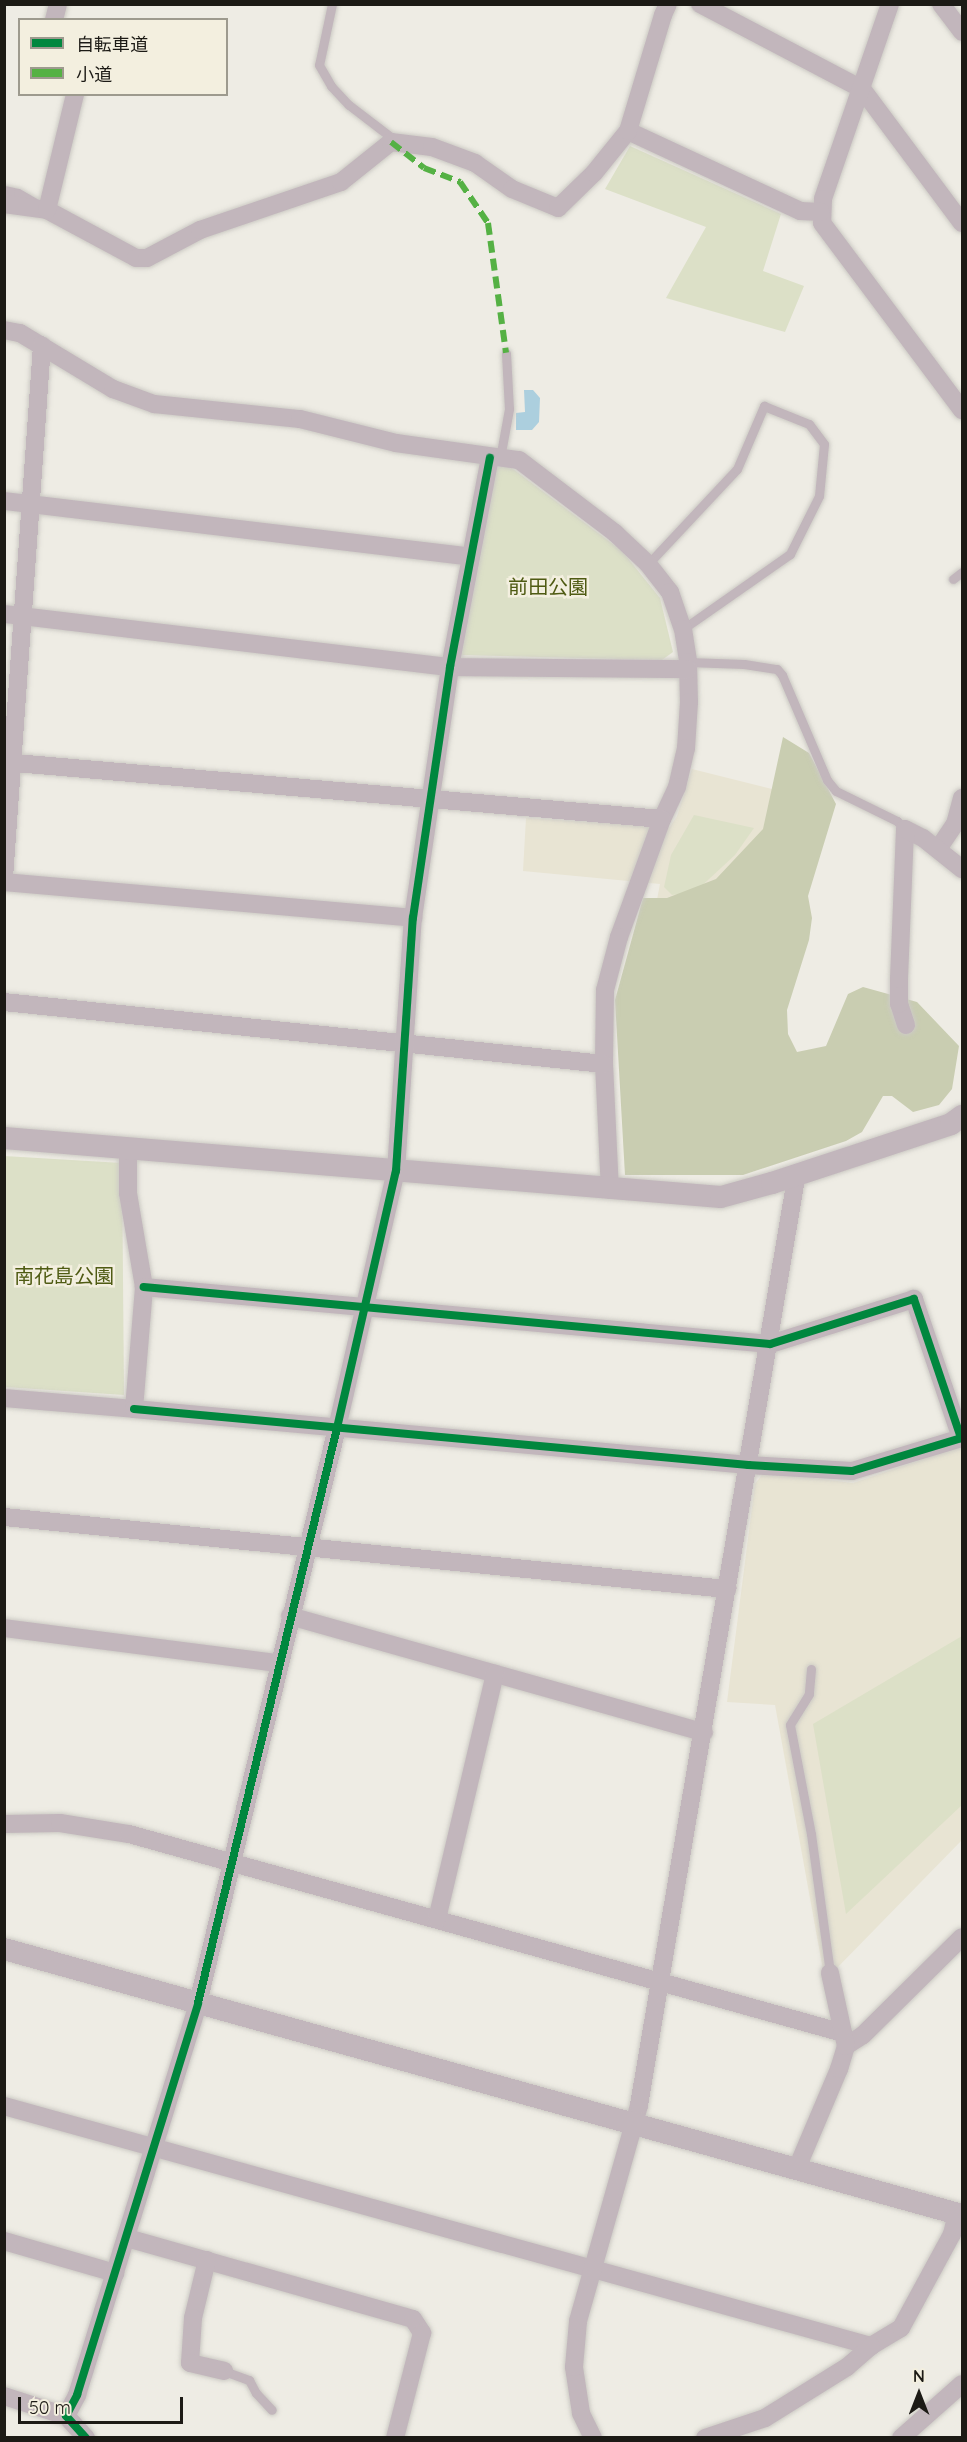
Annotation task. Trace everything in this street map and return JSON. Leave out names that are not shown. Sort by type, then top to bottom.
[{"type":"street","points":[[4,204],[47,210],[136,258],[147,258],[200,230],[341,182],[384,145],[398,142],[432,147],[475,163],[512,189],[558,208],[594,173],[628,131],[668,4]]},
{"type":"street","points":[[700,4],[862,89],[963,223]]},
{"type":"street","points":[[890,4],[823,199],[822,223],[963,410]]},
{"type":"street","points":[[941,4],[963,32]]},
{"type":"street","points":[[47,210],[75,96]]},
{"type":"street","points":[[628,131],[800,211],[821,212]]},
{"type":"street","points":[[4,330],[20,333],[42,345],[97,381],[154,404],[300,419],[396,444],[519,460],[615,533],[648,564],[670,592],[683,629],[688,666],[689,702],[686,748],[677,787],[662,819],[619,937],[605,990],[604,1064],[610,1190]]},
{"type":"street","points":[[4,878],[13,615],[29,504],[42,345]]},
{"type":"street","points":[[66,2416],[77,2395],[198,2003],[306,1548],[337,1428],[363,1306],[396,1171],[413,918],[450,667],[471,557],[495,458]]},
{"type":"street","points":[[4,501],[471,557]]},
{"type":"street","points":[[13,615],[450,667],[688,666]]},
{"type":"street","points":[[9,762],[662,819]]},
{"type":"street","points":[[938,849],[955,824],[963,798]]},
{"type":"street","points":[[906,1025],[899,1004],[905,829],[938,849],[963,869]]},
{"type":"street","points":[[4,882],[413,918]]},
{"type":"street","points":[[4,1002],[604,1064]]},
{"type":"street","points":[[4,1138],[610,1190],[721,1197],[772,1183],[951,1124],[963,1116]]},
{"type":"street","points":[[128,1149],[128,1193],[144,1287],[134,1409]]},
{"type":"street","points":[[593,2438],[581,2413],[574,2367],[578,2321],[633,2124],[704,1732],[797,1173]]},
{"type":"street","points":[[4,1398],[748,1465],[852,1471],[961,1437],[914,1299],[770,1344],[144,1287]]},
{"type":"street","points":[[4,1517],[727,1589]]},
{"type":"street","points":[[290,1616],[704,1732]]},
{"type":"street","points":[[4,1628],[279,1664]]},
{"type":"street","points":[[437,1919],[495,1674]]},
{"type":"street","points":[[4,1824],[87,1825],[129,1834],[660,1982],[844,2039],[863,2035],[963,1937]]},
{"type":"street","points":[[4,1949],[960,2214],[952,2234],[901,2328],[871,2346],[847,2367],[765,2418],[705,2438]]},
{"type":"street","points":[[797,2168],[839,2069],[844,2039],[830,1973]]},
{"type":"street","points":[[4,2106],[871,2346]]},
{"type":"street","points":[[127,2238],[413,2319],[422,2333],[394,2438]]},
{"type":"street","points":[[4,2241],[115,2273]]},
{"type":"street","points":[[207,2260],[193,2318],[190,2363],[224,2371]]},
{"type":"street","points":[[901,2438],[963,2384]]},
{"type":"street","points":[[4,2396],[66,2416],[86,2438]]},
{"type":"lane","points":[[332,4],[319,64],[331,86],[349,105],[398,142]]},
{"type":"lane","points":[[4,190],[18,194],[47,210]]},
{"type":"lane","points":[[495,458],[508,409],[506,353]]},
{"type":"lane","points":[[648,564],[737,469],[764,406],[809,424],[824,444],[819,496],[790,554],[683,629]]},
{"type":"lane","points":[[953,579],[963,572]]},
{"type":"lane","points":[[688,666],[744,664],[777,669],[782,675],[827,780],[836,791],[897,821],[905,829]]},
{"type":"lane","points":[[811,1669],[809,1694],[790,1725],[811,1834],[830,1973]]},
{"type":"lane","points":[[224,2371],[249,2380],[256,2393],[272,2410]]},
{"type":"shaded area","points":[[692,769],[780,791],[771,826],[700,900],[654,915],[660,884],[523,871],[526,818],[670,827],[677,816]]},
{"type":"shaded area","points":[[962,1446],[962,1840],[836,1969],[823,1970],[775,1705],[727,1702],[755,1484],[764,1472],[853,1483]]},
{"type":"green space","points":[[630,146],[781,214],[763,271],[804,286],[785,332],[666,298],[706,227],[605,189]]},
{"type":"green space","name":"前田公園","points":[[509,466],[622,551],[660,598],[673,652],[662,660],[461,655],[495,468]]},
{"type":"green space","points":[[783,737],[809,753],[836,804],[808,896],[812,918],[809,940],[787,1010],[788,1034],[797,1052],[826,1046],[848,994],[863,987],[917,1002],[959,1046],[952,1089],[939,1105],[913,1112],[892,1096],[883,1096],[862,1132],[846,1141],[743,1175],[625,1175],[615,1000],[643,898],[667,898],[716,879],[763,829]]},
{"type":"green space","points":[[694,815],[754,828],[735,855],[695,892],[672,895],[664,887],[671,855]]},
{"type":"green space","name":"南花島公園","points":[[4,1156],[122,1163],[124,1395],[5,1387]]},
{"type":"green space","points":[[962,1636],[962,1805],[846,1914],[813,1724]]},
{"type":"water","points":[[524,390],[533,390],[540,398],[539,422],[532,430],[516,430],[516,413],[525,412]]},
{"type":"marked path","points":[[391,142],[424,168],[460,182],[488,223],[506,353]]},
{"type":"cycle path","points":[[86,2438],[66,2416],[77,2395],[198,2003],[337,1428],[396,1171],[413,918],[450,667],[490,458]]},
{"type":"cycle path","points":[[134,1409],[748,1465],[852,1471],[961,1438],[914,1299],[770,1344],[144,1287]]}]
